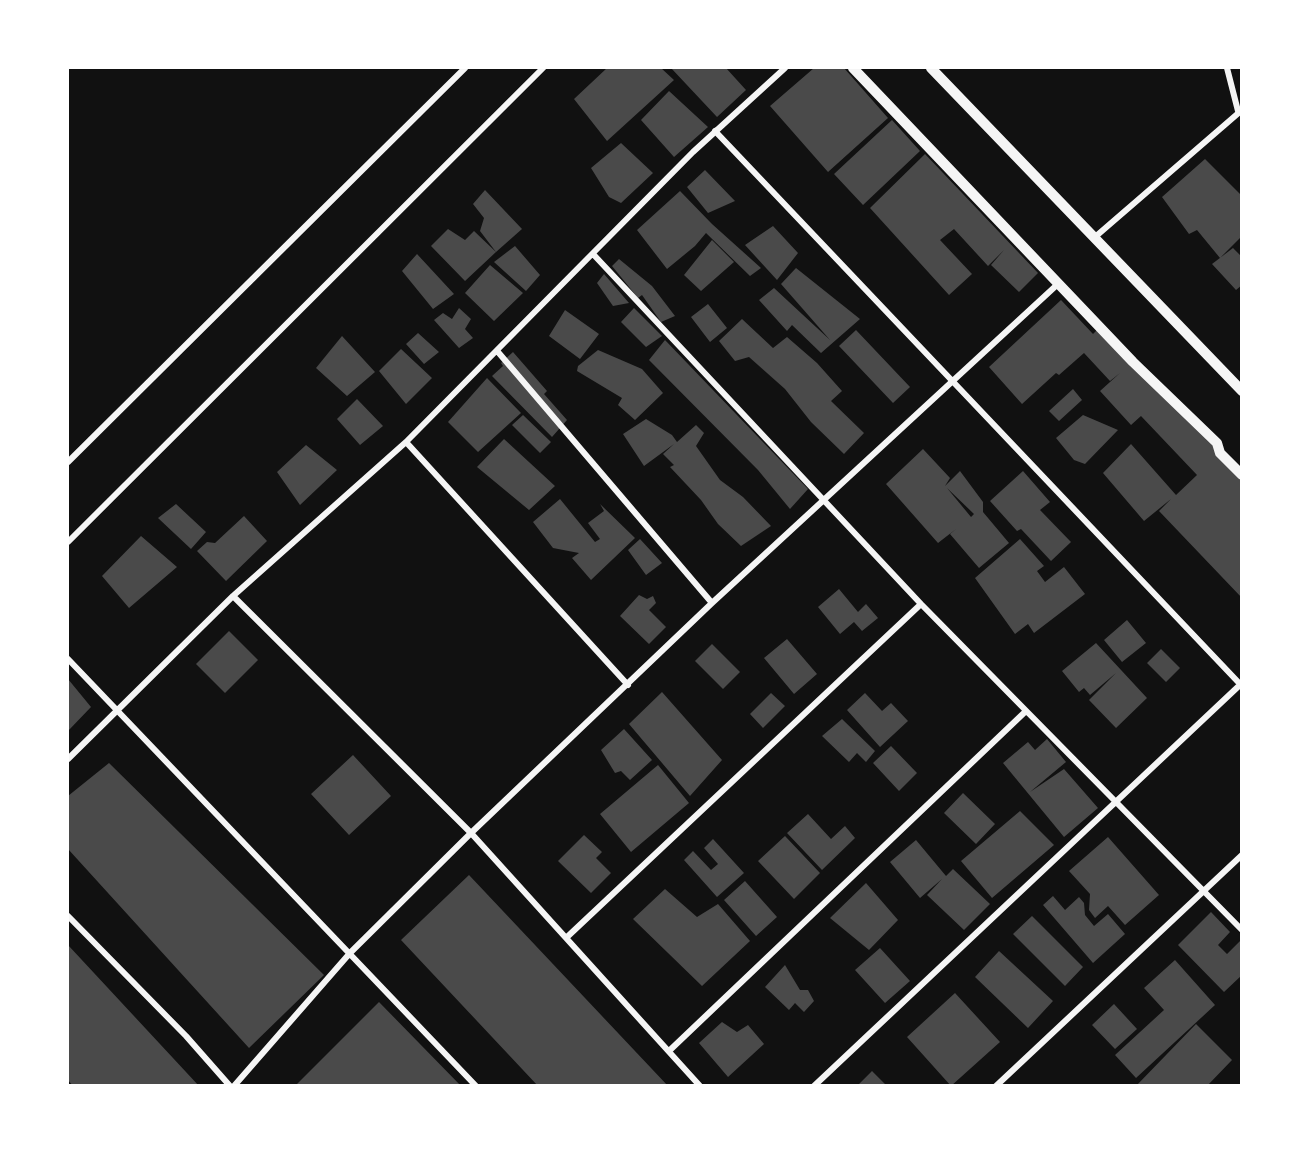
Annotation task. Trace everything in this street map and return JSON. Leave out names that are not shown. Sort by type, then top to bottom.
[{"type":"street","points":[[68,462],[465,68]]},
{"type":"street","points":[[68,542],[543,68]]},
{"type":"street","points":[[68,759],[233,596],[406,442],[716,131],[785,68]]},
{"type":"street","points":[[853,68],[1133,362],[1217,444],[1220,453],[1242,475]]},
{"type":"street","points":[[931,68],[1242,392]]},
{"type":"street","points":[[1095,237],[1240,111],[1227,68]]},
{"type":"street","points":[[716,131],[1241,684],[814,1086]]},
{"type":"street","points":[[593,254],[921,604],[1118,801],[1242,930]]},
{"type":"street","points":[[68,916],[232,1086],[350,953],[471,833],[712,603],[1060,283]]},
{"type":"street","points":[[498,352],[712,603]]},
{"type":"street","points":[[406,442],[628,685]]},
{"type":"street","points":[[233,596],[471,833],[700,1086]]},
{"type":"street","points":[[566,938],[921,604]]},
{"type":"street","points":[[68,659],[476,1086]]},
{"type":"street","points":[[669,1051],[1026,711]]},
{"type":"street","points":[[996,1086],[1242,855]]},
{"type":"building","points":[[607,68],[661,68],[674,80],[607,141],[574,99]]},
{"type":"building","points":[[671,68],[726,68],[746,90],[717,117]]},
{"type":"building","points":[[814,68],[844,68],[888,118],[828,172],[770,106]]},
{"type":"building","points":[[669,91],[708,127],[674,157],[641,120]]},
{"type":"building","points":[[892,120],[920,151],[863,205],[834,174]]},
{"type":"building","points":[[621,143],[653,173],[621,203],[609,197],[591,168]]},
{"type":"building","points":[[925,154],[1038,273],[1019,292],[991,265],[1004,250],[988,266],[954,229],[940,240],[972,274],[949,295],[870,208]]},
{"type":"building","points":[[1205,159],[1242,196],[1242,236],[1220,258],[1197,230],[1189,234],[1162,197]]},
{"type":"building","points":[[705,170],[735,201],[708,213],[687,187]]},
{"type":"building","points":[[485,190],[522,229],[496,252],[480,231],[484,218],[473,204]]},
{"type":"building","points":[[680,191],[712,224],[761,268],[750,276],[706,233],[695,246],[667,269],[637,230]]},
{"type":"building","points":[[773,226],[798,253],[777,280],[745,245]]},
{"type":"building","points":[[448,229],[465,240],[474,231],[496,252],[465,281],[431,246]]},
{"type":"building","points":[[712,240],[734,262],[701,291],[684,275]]},
{"type":"building","points":[[515,246],[540,275],[526,291],[494,262]]},
{"type":"building","points":[[1233,248],[1242,257],[1242,285],[1236,290],[1212,264]]},
{"type":"building","points":[[417,254],[454,294],[433,309],[402,271]]},
{"type":"building","points":[[619,259],[652,286],[675,316],[661,322],[642,295],[638,298],[612,266]]},
{"type":"building","points":[[490,265],[523,293],[494,321],[465,293]]},
{"type":"building","points":[[796,268],[860,319],[821,353],[792,325],[787,331],[759,300],[774,288],[830,340],[781,284]]},
{"type":"building","points":[[604,274],[629,303],[613,306],[597,283]]},
{"type":"building","points":[[1061,300],[1093,334],[1101,326],[1242,475],[1242,598],[1159,511],[1171,499],[1144,521],[1103,473],[1131,444],[1176,495],[1197,475],[1141,416],[1131,425],[1100,391],[1120,373],[1110,381],[1084,353],[1059,375],[1056,373],[1022,404],[989,367]]},
{"type":"building","points":[[708,304],[727,328],[710,342],[691,317]]},
{"type":"building","points":[[459,308],[471,319],[465,329],[473,338],[459,348],[434,320],[443,313],[452,319]]},
{"type":"building","points":[[634,308],[662,336],[646,347],[621,322]]},
{"type":"building","points":[[565,310],[599,334],[580,359],[549,336]]},
{"type":"building","points":[[742,319],[773,348],[787,337],[817,363],[842,391],[831,401],[864,433],[844,454],[811,422],[785,389],[749,357],[735,361],[719,341]]},
{"type":"building","points":[[856,330],[910,387],[893,403],[839,346]]},
{"type":"building","points":[[418,333],[439,352],[424,364],[406,344]]},
{"type":"building","points":[[342,336],[375,372],[347,396],[316,368]]},
{"type":"building","points":[[665,340],[808,489],[790,509],[758,470],[649,360]]},
{"type":"building","points":[[401,349],[432,378],[406,404],[379,371]]},
{"type":"building","points":[[598,350],[642,369],[663,393],[635,420],[618,405],[622,398],[577,371],[578,366]]},
{"type":"building","points":[[513,352],[547,391],[544,394],[567,420],[552,437],[492,376]]},
{"type":"building","points":[[487,378],[521,413],[478,452],[448,422]]},
{"type":"building","points":[[1073,389],[1082,400],[1059,421],[1049,411]]},
{"type":"building","points":[[357,399],[383,426],[360,445],[337,419]]},
{"type":"building","points":[[523,415],[551,442],[540,453],[512,425]]},
{"type":"building","points":[[1083,415],[1118,430],[1085,464],[1074,460],[1056,438]]},
{"type":"building","points":[[646,419],[672,435],[677,442],[696,425],[704,433],[696,446],[720,480],[743,497],[771,526],[741,546],[718,524],[701,500],[670,467],[674,465],[663,454],[674,444],[644,466],[623,434]]},
{"type":"building","points":[[504,439],[555,486],[529,510],[477,467]]},
{"type":"building","points":[[306,445],[337,470],[300,505],[277,472]]},
{"type":"building","points":[[923,449],[950,478],[945,486],[960,471],[983,502],[983,512],[1009,543],[979,568],[950,534],[956,529],[938,543],[886,484]],"holes":[[[947,488],[974,514],[971,517]]]},
{"type":"building","points":[[1023,471],[1050,502],[1040,510],[1071,542],[1051,561],[1021,529],[1017,531],[990,501]]},
{"type":"building","points":[[560,499],[595,542],[600,539],[588,523],[604,511],[600,504],[635,538],[591,580],[572,558],[579,553],[553,548],[533,522]]},
{"type":"building","points":[[176,504],[206,532],[191,549],[158,518]]},
{"type":"building","points":[[244,516],[267,541],[226,581],[197,551],[207,542],[215,543]]},
{"type":"building","points":[[141,536],[177,567],[129,608],[102,576]]},
{"type":"building","points":[[640,539],[662,563],[646,575],[628,550]]},
{"type":"building","points":[[1020,539],[1044,566],[1037,571],[1045,582],[1064,567],[1085,594],[1034,633],[1028,624],[1015,634],[975,578]]},
{"type":"building","points":[[839,589],[858,612],[866,604],[878,618],[862,631],[854,622],[840,634],[818,607]]},
{"type":"building","points":[[639,595],[647,599],[653,596],[656,603],[649,610],[666,627],[649,644],[620,616]]},
{"type":"building","points":[[1127,620],[1146,643],[1122,662],[1104,640]]},
{"type":"building","points":[[229,631],[258,660],[225,693],[196,664]]},
{"type":"building","points":[[787,639],[817,674],[794,694],[764,658]]},
{"type":"building","points":[[1096,643],[1147,698],[1116,728],[1089,700],[1116,673],[1090,695],[1084,688],[1079,692],[1062,671]]},
{"type":"building","points":[[712,644],[740,672],[723,689],[695,661]]},
{"type":"building","points":[[1161,649],[1180,668],[1166,682],[1147,663]]},
{"type":"building","points":[[68,679],[91,707],[68,731]]},
{"type":"building","points":[[662,692],[722,760],[690,796],[629,724]]},
{"type":"building","points":[[771,693],[785,706],[763,728],[750,714]]},
{"type":"building","points":[[865,693],[882,711],[891,703],[908,721],[880,747],[847,710]]},
{"type":"building","points":[[842,719],[875,751],[866,762],[857,753],[849,762],[822,736]]},
{"type":"building","points":[[624,729],[652,760],[630,780],[621,771],[615,773],[601,750]]},
{"type":"building","points":[[1047,739],[1066,762],[1030,792],[1064,769],[1098,808],[1064,837],[1003,763],[1028,742],[1035,750]]},
{"type":"building","points":[[891,746],[917,773],[899,791],[873,763]]},
{"type":"building","points":[[353,755],[391,796],[349,835],[311,794]]},
{"type":"building","points":[[109,763],[324,975],[249,1048],[68,849],[68,796]]},
{"type":"building","points":[[658,765],[689,803],[631,852],[600,814]]},
{"type":"building","points":[[963,793],[995,824],[976,844],[944,813]]},
{"type":"building","points":[[1020,811],[1054,845],[992,898],[961,861]]},
{"type":"building","points":[[808,814],[831,839],[845,826],[855,838],[822,870],[787,833]]},
{"type":"building","points":[[584,835],[602,852],[596,858],[611,873],[591,893],[558,861]]},
{"type":"building","points":[[785,836],[820,873],[794,899],[758,861]]},
{"type":"building","points":[[1108,837],[1159,895],[1125,925],[1108,906],[1095,918],[1089,910],[1090,894],[1069,871]]},
{"type":"building","points":[[713,839],[744,873],[717,897],[684,860],[693,851],[711,870],[718,864],[704,848]]},
{"type":"building","points":[[916,840],[946,876],[953,869],[990,904],[964,930],[927,895],[942,879],[920,898],[890,862]]},
{"type":"building","points":[[469,875],[668,1086],[538,1086],[401,940]]},
{"type":"building","points":[[745,881],[777,917],[756,936],[724,900]]},
{"type":"building","points":[[866,883],[898,920],[869,950],[830,918]]},
{"type":"building","points":[[665,889],[697,917],[718,904],[750,941],[702,986],[633,919]]},
{"type":"building","points":[[1053,896],[1065,910],[1079,897],[1084,903],[1085,915],[1094,926],[1108,914],[1125,934],[1093,963],[1043,905]]},
{"type":"building","points":[[1211,912],[1230,932],[1218,945],[1227,954],[1242,939],[1242,975],[1224,992],[1178,945]]},
{"type":"building","points":[[1032,916],[1083,967],[1065,986],[1013,934]]},
{"type":"building","points":[[68,945],[199,1086],[73,1086],[68,1080]]},
{"type":"building","points":[[880,948],[910,981],[885,1003],[855,970]]},
{"type":"building","points":[[999,951],[1053,1001],[1028,1028],[975,977]]},
{"type":"building","points":[[1175,960],[1215,1005],[1136,1078],[1115,1055],[1164,1010],[1144,988]]},
{"type":"building","points":[[785,965],[800,990],[808,990],[814,1001],[804,1012],[795,1003],[789,1010],[765,987]]},
{"type":"building","points":[[955,993],[1000,1042],[951,1086],[907,1037]]},
{"type":"building","points":[[379,1002],[461,1086],[295,1086]]},
{"type":"building","points":[[1114,1004],[1137,1029],[1115,1049],[1092,1025]]},
{"type":"building","points":[[722,1022],[737,1032],[748,1025],[764,1044],[728,1077],[699,1043]]},
{"type":"building","points":[[1196,1024],[1232,1060],[1207,1086],[1136,1086]]},
{"type":"building","points":[[872,1071],[887,1086],[857,1086]]}]
